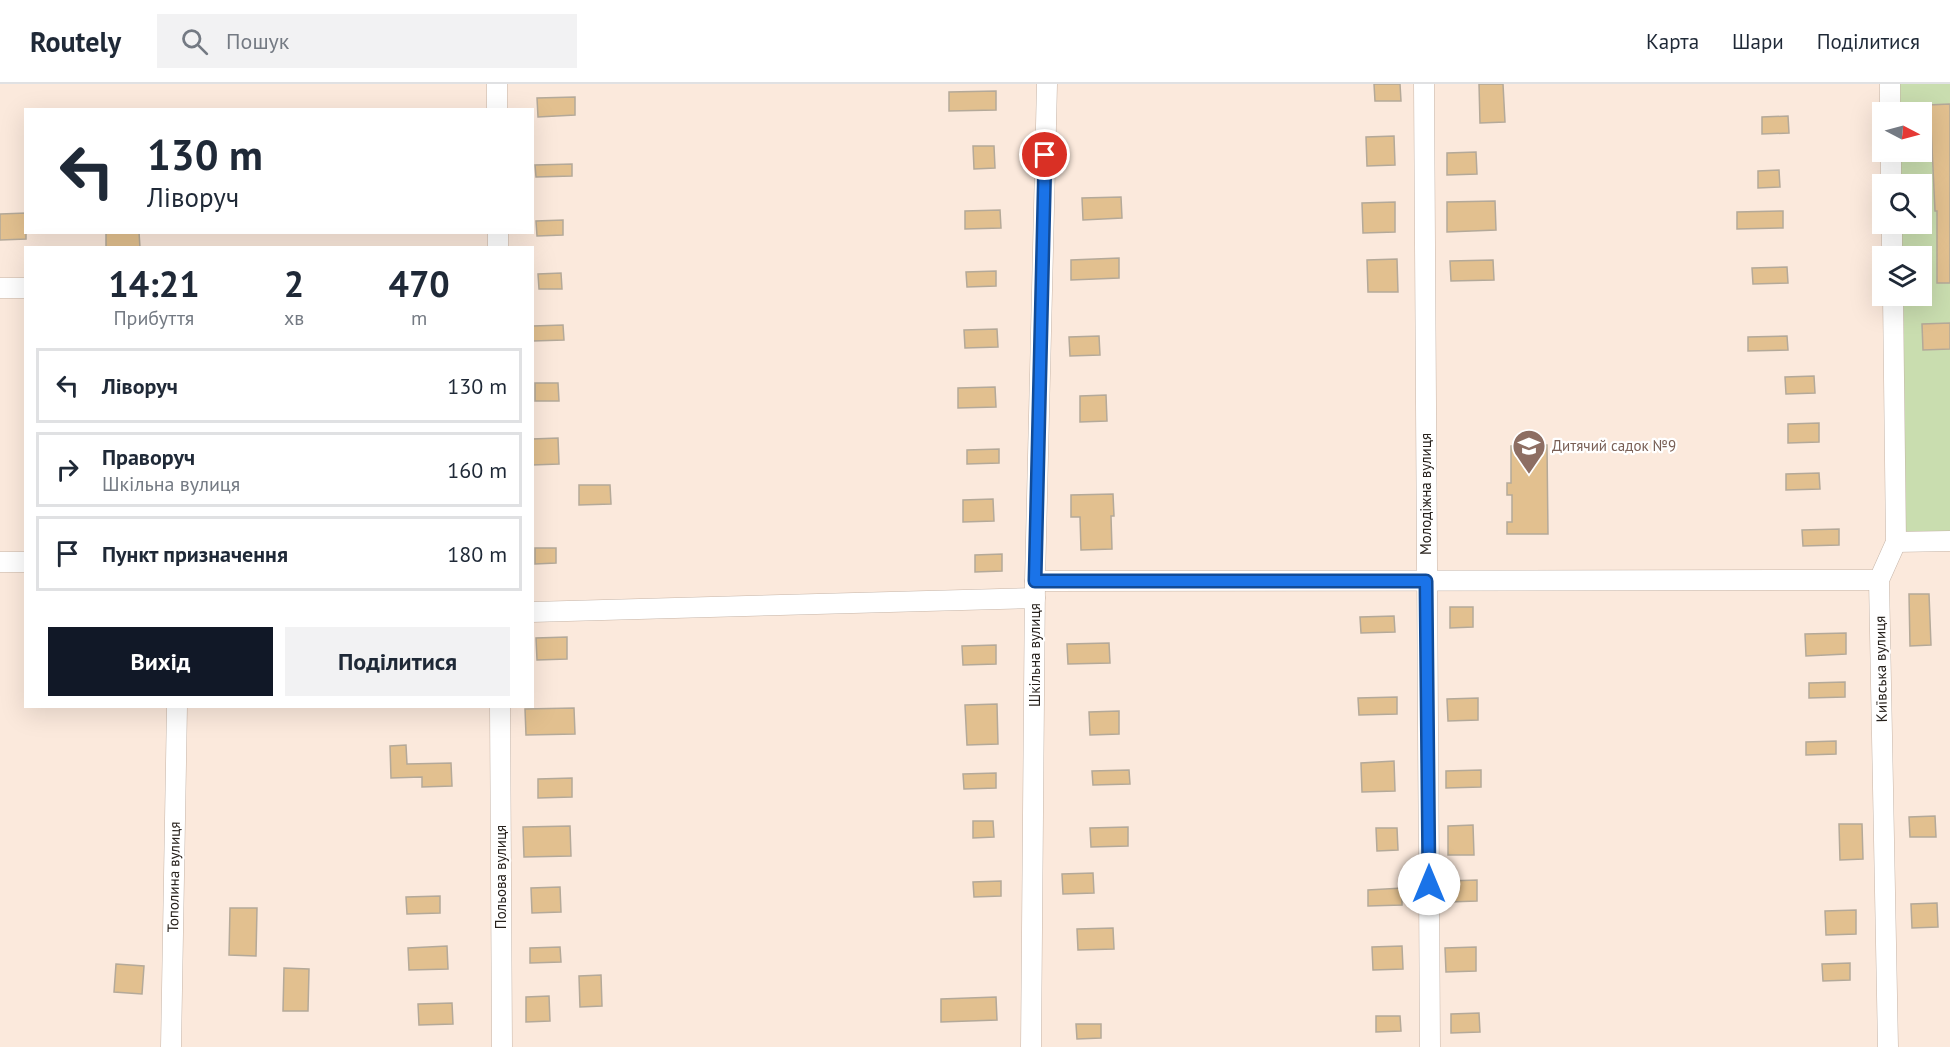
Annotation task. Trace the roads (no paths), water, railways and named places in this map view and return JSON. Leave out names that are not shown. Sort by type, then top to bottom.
[{"type":"street","points":[[497,84],[497,108]]},
{"type":"street","name":"Шкільна вулиця","points":[[1031,1047],[1035,590],[1047,84]]},
{"type":"street","name":"Молодіжна вулиця","points":[[1424,84],[1430,1047]]},
{"type":"street","points":[[1890,84],[1890,102]]},
{"type":"street","points":[[0,288],[24,288]]},
{"type":"street","name":"Київська вулиця","points":[[1888,1047],[1879,580],[1896,542],[1893,306]]},
{"type":"street","points":[[1896,542],[1950,541]]},
{"type":"street","points":[[0,562],[24,562]]},
{"type":"street","points":[[534,612],[1035,590],[1426,581],[1879,580]]},
{"type":"street","name":"Тополина вулиця","points":[[171,1047],[177,708]]},
{"type":"street","name":"Польова вулиця","points":[[500,708],[502,1047]]},
{"type":"place","name":"Дитячий садок №9","points":[[1529,475]]}]
